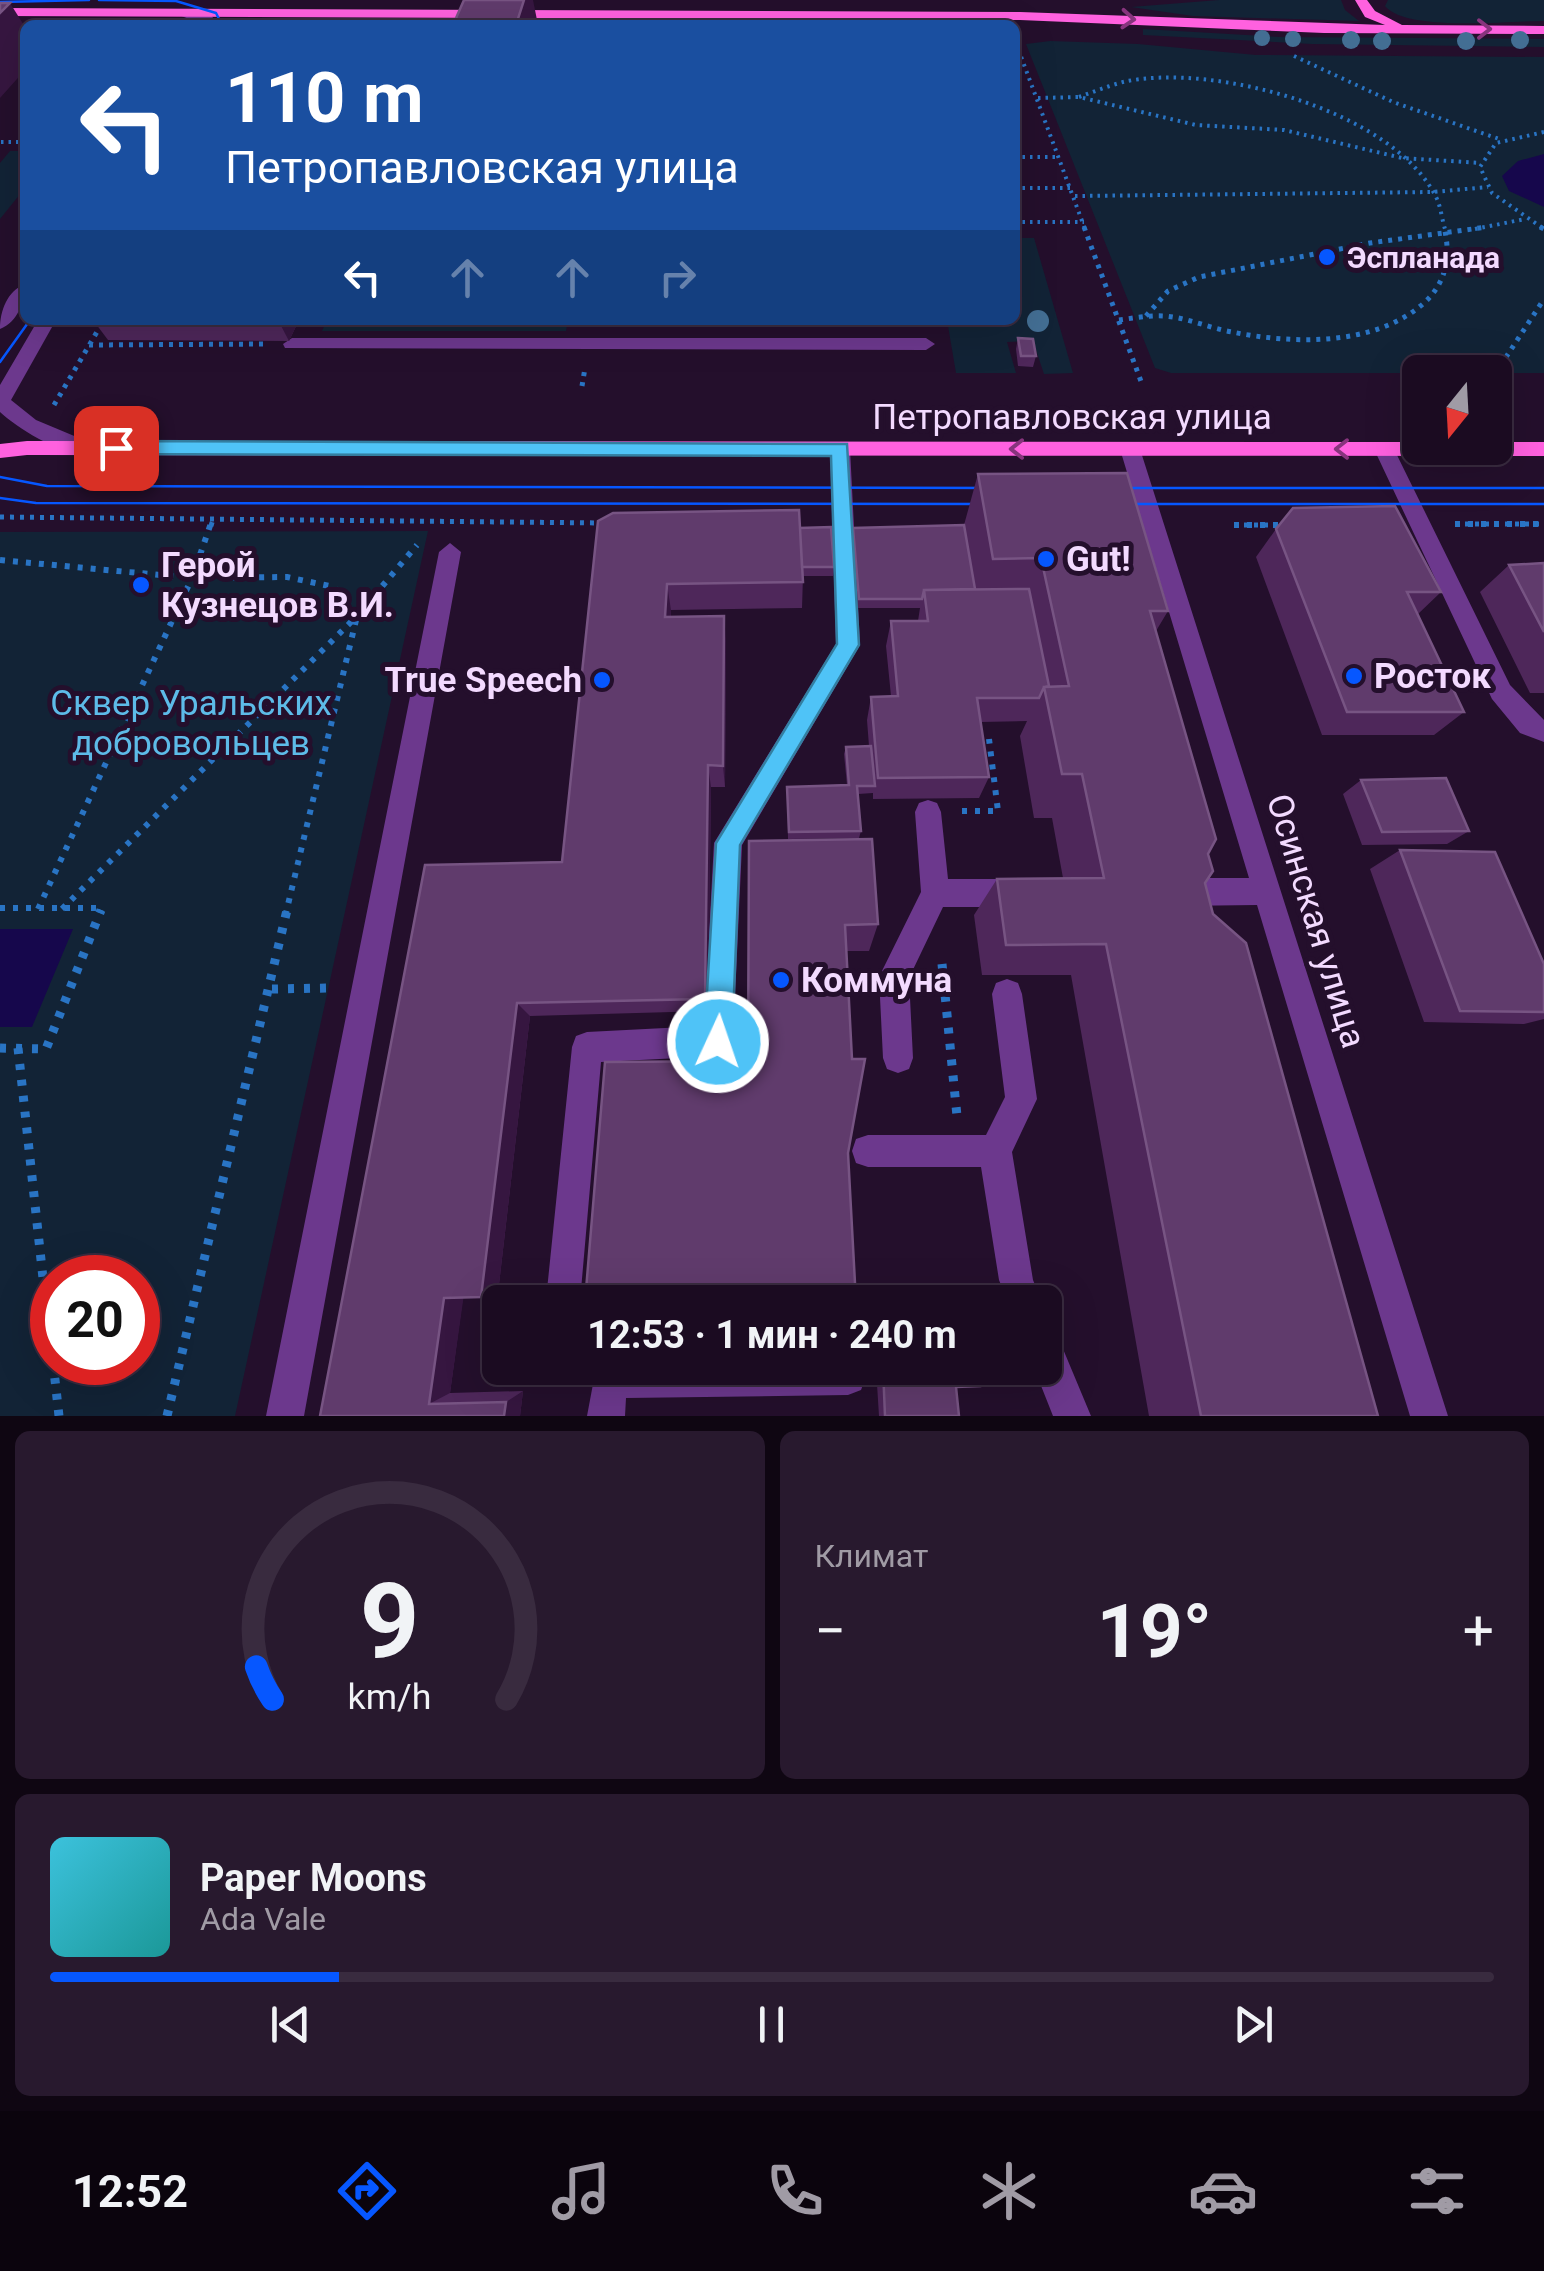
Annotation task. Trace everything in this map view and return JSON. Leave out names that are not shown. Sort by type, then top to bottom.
[{"type":"main road","points":[[226,12],[240,0]]},
{"type":"main road","points":[[1362,0],[1366,10],[1381,20],[1424,29]]},
{"type":"main road","points":[[0,12],[253,12],[465,20],[1068,16],[1307,28],[1544,30]]},
{"type":"main road","name":"Петропавловская улица","points":[[0,451],[1544,449]]},
{"type":"street","points":[[184,12],[208,20]]},
{"type":"street","points":[[218,20],[226,12]]},
{"type":"street","points":[[0,323],[20,296]]},
{"type":"street","points":[[43,325],[0,401],[14,418],[84,448]]},
{"type":"street","points":[[780,325],[780,344]]},
{"type":"street","points":[[292,344],[926,344]]},
{"type":"street","points":[[564,1285],[586,1047],[718,1042],[728,843],[848,645],[840,449]]},
{"type":"street","name":"Осинская улица","points":[[1130,449],[1429,1416]]},
{"type":"street","points":[[1384,449],[1501,692],[1529,725],[1544,731]]},
{"type":"street","points":[[286,1416],[364,987],[450,552]]},
{"type":"street","points":[[898,1058],[894,977],[935,893],[928,812]]},
{"type":"street","points":[[1164,892],[1268,891]]},
{"type":"street","points":[[935,893],[1047,893]]},
{"type":"street","points":[[1008,994],[1021,1099],[995,1151],[1018,1285]]},
{"type":"street","points":[[868,1150],[995,1151]]},
{"type":"street","points":[[606,1416],[608,1385]]},
{"type":"street","points":[[1059,1385],[1072,1416]]},
{"type":"path","points":[[1020,53],[1142,384]]},
{"type":"path","points":[[1288,54],[1393,102],[1502,140]]},
{"type":"path","points":[[1080,97],[1103,84],[1167,78],[1258,86],[1330,109],[1402,158],[1433,192],[1450,234],[1450,264],[1438,290],[1412,312],[1376,328],[1340,337],[1289,340],[1217,329],[1170,316],[1119,320]]},
{"type":"path","points":[[1038,98],[1080,97],[1196,125],[1284,130],[1402,158],[1481,163]]},
{"type":"path","points":[[1544,132],[1502,140],[1490,147],[1481,163],[1488,187],[1525,219],[1544,229]]},
{"type":"path","points":[[1020,157],[1060,157]]},
{"type":"path","points":[[1075,196],[1433,192],[1488,187]]},
{"type":"path","points":[[1020,188],[1072,188]]},
{"type":"path","points":[[1145,317],[1168,291],[1199,277],[1326,256],[1370,242],[1450,234],[1525,219]]},
{"type":"path","points":[[1020,222],[1084,222]]},
{"type":"path","points":[[1507,355],[1544,299]]},
{"type":"path","points":[[52,410],[101,325]]},
{"type":"path","points":[[90,344],[292,344]]},
{"type":"path","points":[[0,517],[440,519],[612,524]]},
{"type":"path","points":[[38,909],[192,578],[213,519]]},
{"type":"path","points":[[62,908],[357,616],[440,519]]},
{"type":"path","points":[[0,560],[192,578],[286,577],[334,588],[357,616]]},
{"type":"path","points":[[167,1416],[272,988],[357,616]]},
{"type":"path","points":[[928,812],[998,811],[989,739]]},
{"type":"path","points":[[0,908],[102,908],[46,1048],[0,1048]]},
{"type":"path","points":[[942,963],[954,1084]]},
{"type":"path","points":[[272,988],[364,987]]},
{"type":"path","points":[[18,1048],[41,1255]]},
{"type":"path","points":[[56,1385],[59,1416]]},
{"type":"green space","points":[[1219,0],[1341,0],[1345,10],[1359,21],[1193,16],[1131,7]]},
{"type":"green space","points":[[1388,0],[1544,0],[1544,21],[1435,22],[1396,14],[1385,6]]},
{"type":"green space","points":[[1143,29],[1280,37],[1544,39],[1544,47],[1312,44],[1143,35]]},
{"type":"green space","name":"Эспланада","points":[[1026,44],[1138,44],[1256,55],[1544,57],[1544,373],[1512,373],[1512,355],[1402,355],[1402,373],[1171,373],[1155,368]]},
{"type":"green space","points":[[10,151],[20,151],[20,194],[0,219],[0,163]]},
{"type":"green space","points":[[1020,238],[1034,238],[1073,373],[1044,374],[1033,341],[1007,342],[1016,373],[956,373],[948,325],[1020,325]]},
{"type":"green space","points":[[325,325],[567,325],[566,331],[322,331]]},
{"type":"green space","name":"Сквер Уральских добровольцев","points":[[428,531],[235,1416],[0,1416],[0,532]]},
{"type":"shaded area","points":[[1544,154],[1544,207],[1509,191],[1502,176],[1518,161]]},
{"type":"shaded area","points":[[0,929],[73,929],[32,1027],[0,1027]]},
{"type":"building","points":[[464,0],[524,0],[518,20],[455,20]]},
{"type":"building","points":[[1018,338],[1033,339],[1036,356],[1021,356]]},
{"type":"building","points":[[1127,473],[1168,611],[1150,611],[1216,839],[1208,854],[1213,871],[1205,883],[1213,914],[1246,943],[1378,1416],[1201,1416],[1106,944],[1006,945],[997,879],[1104,878],[1082,774],[1062,774],[1044,687],[1069,686],[1041,558],[993,559],[978,474]]},
{"type":"building","name":"Росток","points":[[1395,506],[1441,592],[1407,592],[1464,712],[1347,712],[1276,529],[1293,508]]},
{"type":"building","points":[[799,510],[803,582],[667,584],[665,617],[724,616],[723,766],[708,765],[705,999],[517,1003],[481,1297],[444,1298],[429,1404],[506,1402],[504,1416],[320,1416],[425,865],[562,862],[598,521],[613,513]]},
{"type":"building","points":[[964,525],[975,589],[924,590],[922,599],[859,599],[853,528]]},
{"type":"building","points":[[831,527],[834,567],[802,567],[800,528]]},
{"type":"building","points":[[1544,563],[1544,632],[1509,565]]},
{"type":"building","points":[[1029,589],[1049,686],[1044,687],[1039,698],[977,698],[989,777],[878,778],[871,697],[898,696],[891,621],[928,621],[924,590]]},
{"type":"building","points":[[871,746],[875,786],[857,786],[861,831],[789,832],[787,787],[849,785],[846,747]]},
{"type":"building","points":[[1446,778],[1469,831],[1382,832],[1361,780]]},
{"type":"building","points":[[872,839],[878,924],[845,925],[852,1059],[865,1059],[848,1153],[855,1285],[586,1285],[605,1062],[748,1061],[749,841]]},
{"type":"building","points":[[1400,850],[1495,852],[1544,964],[1544,1012],[1460,1011]]},
{"type":"building","points":[[884,1385],[980,1385],[956,1387],[959,1416],[885,1416]]},
{"type":"tram line","points":[[0,2],[89,0]]},
{"type":"tram line","points":[[99,0],[176,1],[216,13],[220,20]]},
{"type":"tram line","points":[[0,362],[26,325]]},
{"type":"tram line","points":[[0,477],[47,486],[1004,488]]},
{"type":"tram line","points":[[1104,488],[1544,488]]},
{"type":"tram line","points":[[0,498],[36,503],[999,504]]},
{"type":"tram line","points":[[1109,504],[1544,504]]},
{"type":"place","name":"Эспланада","points":[[1327,257]]},
{"type":"place","name":"Gut!","points":[[1046,559]]},
{"type":"place","name":"Герой Кузнецов В.И.","points":[[141,585]]},
{"type":"place","name":"Росток","points":[[1354,676]]},
{"type":"place","name":"True Speech","points":[[602,680]]},
{"type":"place","name":"Коммуна","points":[[781,980]]},
{"type":"route","points":[[116,448],[840,449],[848,645],[728,843],[718,1042]]}]
